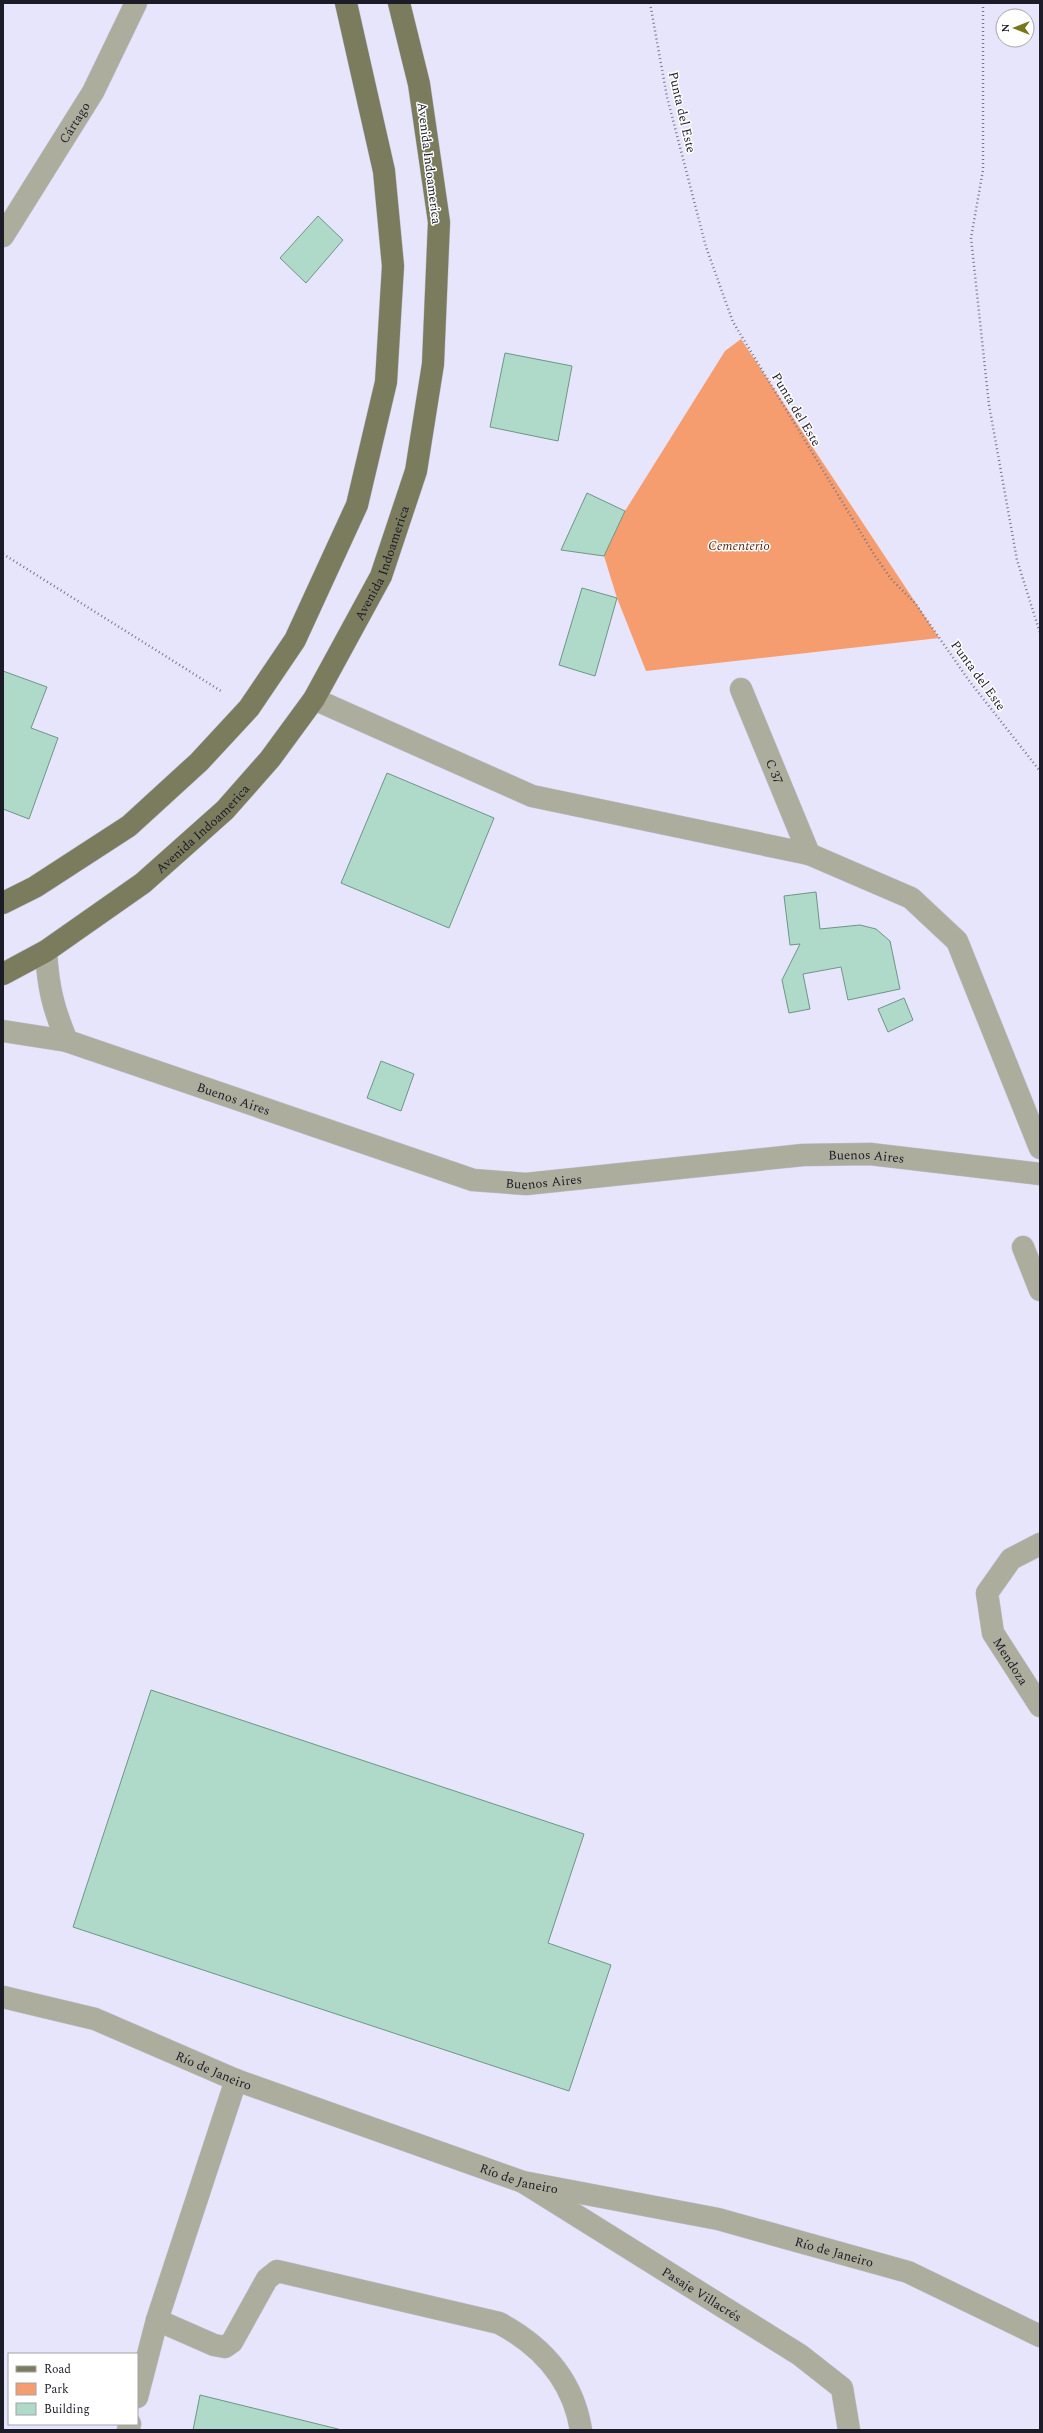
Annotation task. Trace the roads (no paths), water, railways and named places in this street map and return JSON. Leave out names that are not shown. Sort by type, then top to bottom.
[{"type":"main road","points":[[3,903],[36,887],[129,826],[199,762],[249,708],[295,640],[357,506],[386,382],[393,266],[384,171],[346,3]]},
{"type":"main road","name":"Avenida Indoamerica","points":[[3,974],[46,951],[143,883],[225,810],[270,759],[314,699],[381,576],[416,471],[433,364],[439,222],[419,84],[399,3]]},
{"type":"street","name":"Cártago","points":[[3,236],[93,92],[136,3]]},
{"type":"street","name":"C 37","points":[[741,689],[809,854]]},
{"type":"street","points":[[314,699],[532,796],[809,854],[911,898],[957,941],[1040,1148]]},
{"type":"street","points":[[46,951],[48,982],[55,1013],[67,1041]]},
{"type":"street","name":"Buenos Aires","points":[[3,1031],[67,1041],[473,1180],[526,1184],[803,1155],[870,1154],[1040,1174]]},
{"type":"street","points":[[1023,1247],[1040,1290]]},
{"type":"street","name":"Mendoza","points":[[1040,1544],[1011,1558],[987,1593],[993,1633],[1040,1706]]},
{"type":"street","name":"Río de Janeiro","points":[[3,1997],[95,2019],[236,2080],[523,2182],[718,2219],[908,2272],[1040,2336]]},
{"type":"street","points":[[138,2393],[157,2320],[236,2080]]},
{"type":"street","name":"Pasaje Villacrés","points":[[523,2182],[800,2355],[842,2388],[849,2430]]},
{"type":"street","points":[[157,2320],[214,2344],[225,2346],[232,2342],[267,2279],[277,2271],[499,2323],[519,2334],[538,2348],[552,2363],[572,2397],[581,2430]]},
{"type":"park label","name":"Cementerio","points":[[739,545]]}]
